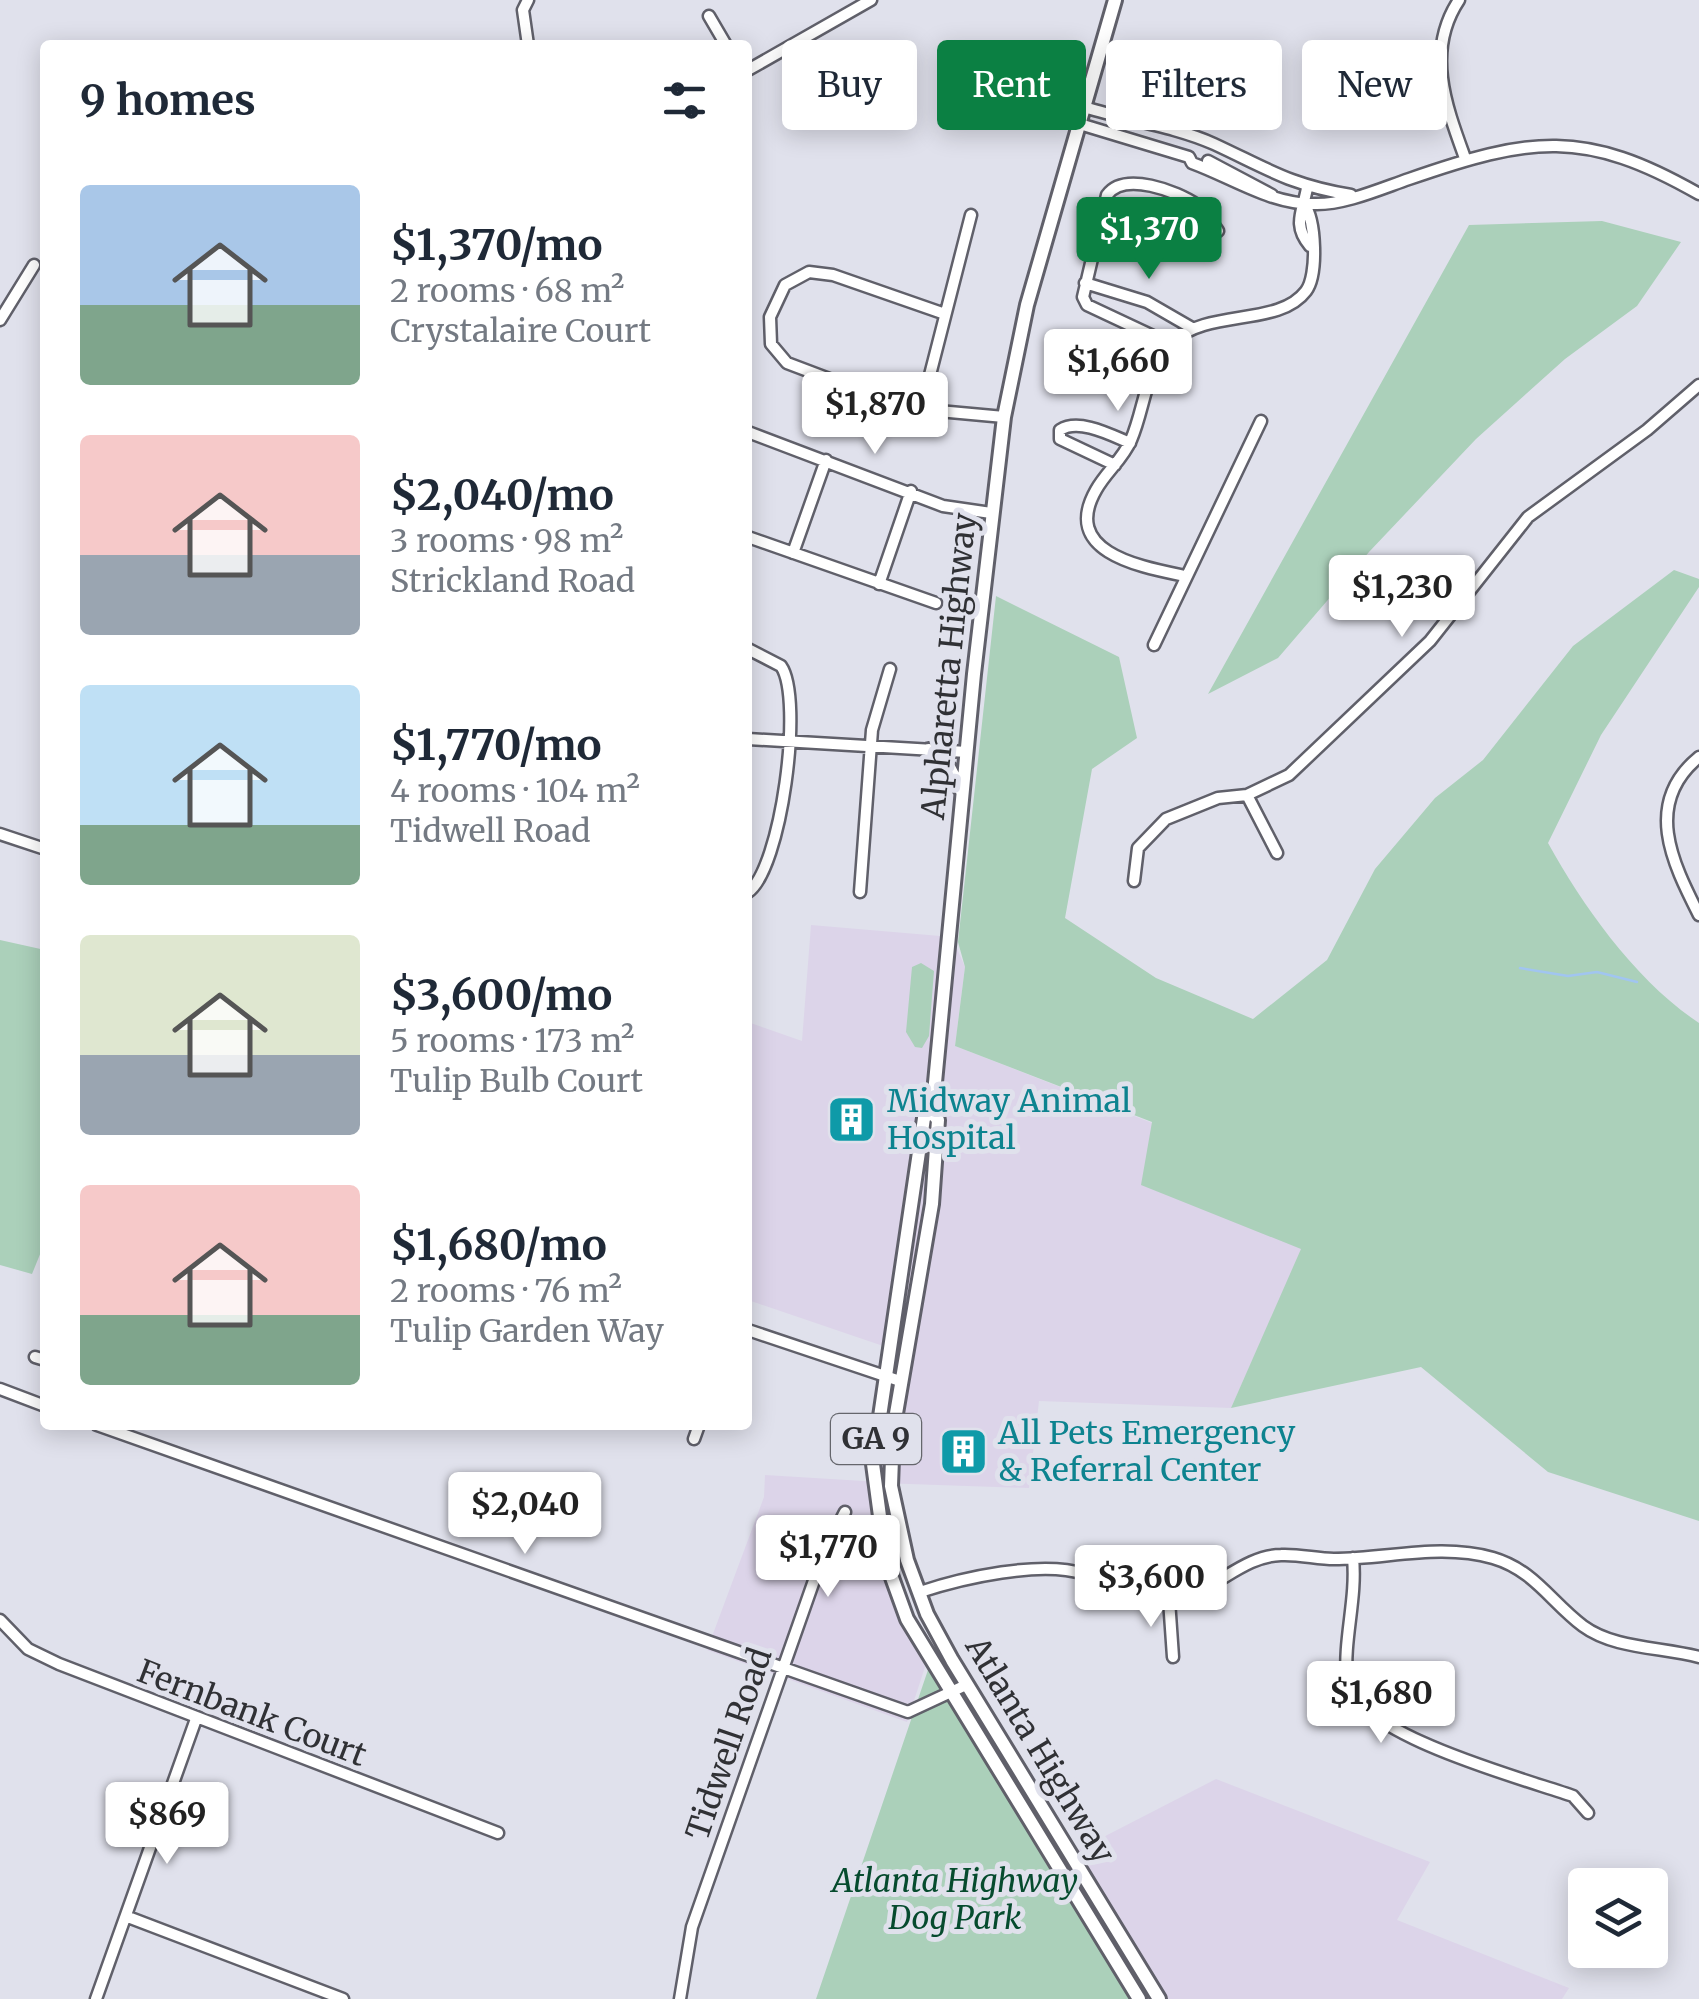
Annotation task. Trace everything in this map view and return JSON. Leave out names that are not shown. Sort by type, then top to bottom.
[{"type":"main road","name":"Alpharetta Highway","points":[[1086,112],[1115,0]]},
{"type":"main road","name":"Alpharetta Highway","points":[[932,1111],[991,513],[1004,417],[1028,305],[1081,130]]},
{"type":"main road","points":[[929,750],[950,768],[963,795]]},
{"type":"main road","name":"Atlanta Highway","points":[[1139,1999],[907,1620],[880,1533],[873,1464],[883,1375],[905,1266],[924,1118],[932,1111],[938,1120],[932,1204],[900,1381],[891,1486],[900,1538],[920,1592],[966,1685],[1159,1999]]},
{"type":"street","points":[[527,40],[523,10],[528,0]]},
{"type":"street","points":[[752,68],[870,0]]},
{"type":"street","points":[[1459,0],[1444,31],[1440,64],[1445,99],[1466,158]]},
{"type":"street","points":[[709,16],[723,40]]},
{"type":"street","points":[[1087,108],[1196,138],[1307,188],[1352,195]]},
{"type":"street","points":[[1086,126],[1205,160],[1272,195],[1304,204],[1337,202],[1466,158],[1532,145],[1586,147],[1649,166],[1699,194]]},
{"type":"street","points":[[1189,157],[1192,163],[1228,174]]},
{"type":"street","points":[[1228,174],[1235,157]]},
{"type":"street","points":[[1170,344],[1087,306],[1083,298],[1107,195],[1120,184],[1136,182],[1182,197],[1204,210],[1218,231]]},
{"type":"street","points":[[1186,576],[1120,559],[1092,537],[1088,524],[1090,501],[1130,444],[1142,397],[1170,344],[1192,328],[1276,310],[1298,300],[1313,276],[1310,246],[1298,221],[1307,188]]},
{"type":"street","points":[[921,410],[971,215]]},
{"type":"street","points":[[0,320],[34,265]]},
{"type":"street","points":[[945,314],[815,272],[790,280],[772,310],[771,344],[786,363],[921,410],[1004,417]]},
{"type":"street","points":[[1085,283],[1147,302],[1192,328]]},
{"type":"street","points":[[1134,882],[1138,848],[1166,818],[1218,798],[1247,796],[1290,775],[1420,651],[1528,517],[1647,430],[1699,385]]},
{"type":"street","points":[[1154,645],[1261,420]]},
{"type":"street","points":[[1115,465],[1067,446],[1060,439],[1060,430],[1068,425],[1081,426],[1130,444]]},
{"type":"street","points":[[752,433],[943,506],[991,513]]},
{"type":"street","points":[[793,553],[826,460]]},
{"type":"street","points":[[879,584],[911,491]]},
{"type":"street","points":[[752,538],[936,602]]},
{"type":"street","points":[[752,651],[772,659],[786,673],[790,690],[788,738],[768,864],[752,888]]},
{"type":"street","points":[[860,892],[870,746],[890,669]]},
{"type":"street","points":[[752,740],[788,738],[968,752]]},
{"type":"street","points":[[1699,757],[1674,788],[1665,828],[1670,856],[1699,915]]},
{"type":"street","points":[[1247,796],[1278,854]]},
{"type":"street","points":[[0,834],[40,848]]},
{"type":"street","points":[[752,1331],[900,1381]]},
{"type":"street","points":[[0,1389],[40,1404]]},
{"type":"street","points":[[110,1430],[780,1670],[908,1712],[952,1695],[966,1685]]},
{"type":"street","points":[[694,1439],[697,1430]]},
{"type":"street","name":"Tidwell Road","points":[[680,1999],[692,1926],[780,1670],[829,1538],[845,1512]]},
{"type":"street","points":[[920,1592],[961,1581],[1052,1568],[1085,1574],[1134,1594],[1169,1600],[1197,1593],[1244,1564],[1278,1554],[1354,1558],[1432,1551],[1493,1558],[1534,1578],[1584,1627],[1606,1638],[1699,1657]]},
{"type":"street","points":[[1354,1558],[1348,1680],[1356,1703],[1388,1727],[1573,1796],[1588,1813]]},
{"type":"street","points":[[1169,1600],[1173,1657]]},
{"type":"street","name":"Fernbank Court","points":[[0,1620],[28,1649],[196,1719],[498,1833]]},
{"type":"street","points":[[96,1999],[196,1719]]},
{"type":"street","points":[[128,1917],[343,1999]]},
{"type":"shaded area","points":[[811,925],[952,937],[965,967],[955,1046],[1152,1123],[1302,1249],[1231,1408],[1039,1401],[1029,1488],[880,1483],[871,1538],[890,1594],[925,1667],[907,1722],[707,1650],[764,1497],[765,1475],[880,1482],[889,1348],[752,1301],[752,1023],[802,1041]]},
{"type":"shaded area","points":[[1216,1779],[1430,1862],[1397,1920],[1569,1988],[1562,1999],[1133,1999],[1049,1865]]},
{"type":"green space","points":[[1602,221],[1681,242],[1637,306],[1565,359],[1476,439],[1369,552],[1278,658],[1208,694],[1469,225]]},
{"type":"green space","points":[[1674,570],[1699,579],[1699,587],[1601,735],[1548,843],[1613,942],[1654,986],[1699,1023],[1699,1521],[1548,1472],[1421,1367],[1231,1408],[1301,1249],[1141,1185],[1152,1122],[955,1046],[965,967],[958,942],[996,596],[1119,657],[1137,738],[1092,769],[1065,918],[1156,978],[1253,1019],[1327,960],[1375,869],[1435,798],[1483,760],[1573,646]]},
{"type":"green space","points":[[0,940],[40,949],[40,1254],[32,1274],[0,1265]]},
{"type":"green space","points":[[921,963],[934,971],[929,1036],[922,1048],[915,1047],[906,1032],[912,967]]},
{"type":"green space","name":"Atlanta Highway Dog Park","points":[[929,1667],[1134,1999],[816,1999]]},
{"type":"waterway","points":[[1520,968],[1568,976],[1597,972],[1637,982]]},
{"type":"place","name":"Midway Animal Hospital","points":[[852,1119]]},
{"type":"place","name":"All Pets Emergency & Referral Center","points":[[963,1451]]}]
